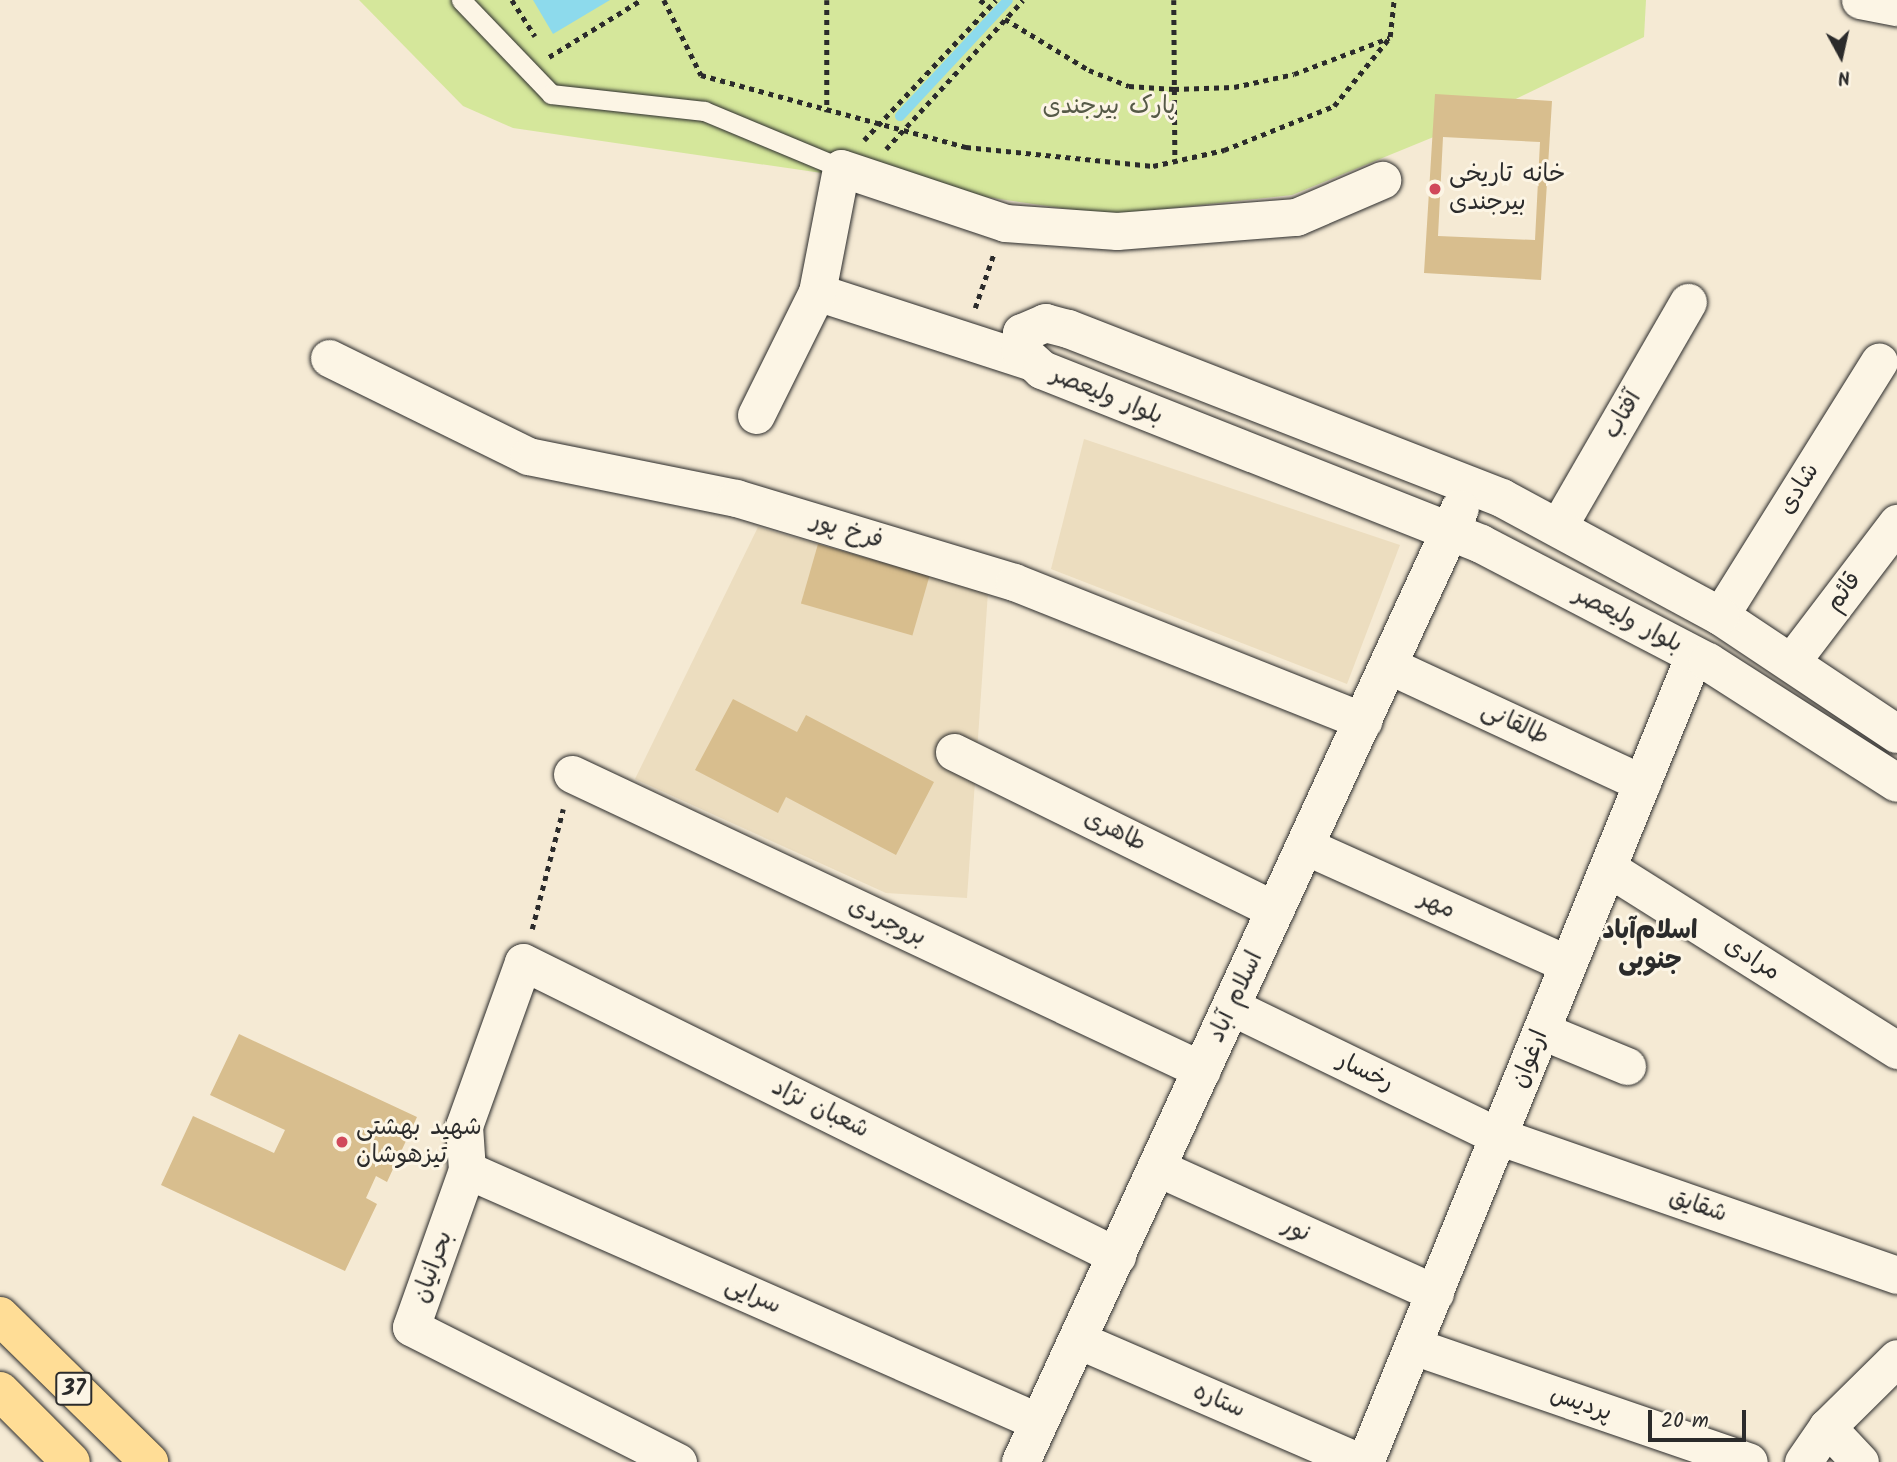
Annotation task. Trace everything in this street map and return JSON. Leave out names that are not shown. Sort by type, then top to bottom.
[{"type":"highway","name":"37","points":[[0,1316],[149,1462]]},
{"type":"highway","name":"37","points":[[0,1391],[71,1462]]},
{"type":"street","points":[[1860,0],[1897,6]]},
{"type":"street","points":[[756,415],[817,292],[854,171],[1005,223],[1116,231],[1296,217],[1382,180]]},
{"type":"street","points":[[817,292],[1033,362]]},
{"type":"street","name":"آفتاب","points":[[1558,527],[1688,302]]},
{"type":"street","name":"بلوار ولیعصر","points":[[1897,734],[1720,617],[1558,527],[1471,484],[1069,329],[1046,323],[1022,333],[1020,350],[1033,362],[1450,532],[1694,655],[1770,698],[1897,783]]},
{"type":"street","name":"فرخ پور","points":[[328,358],[528,456],[736,498],[1014,582],[1363,720]]},
{"type":"street","name":"شادی","points":[[1720,617],[1879,362]]},
{"type":"street","name":"اسلام آباد","points":[[1021,1462],[1471,484]]},
{"type":"street","name":"قائم","points":[[1791,662],[1897,523]]},
{"type":"street","points":[[1694,655],[1720,617]]},
{"type":"street","name":"ارغوان","points":[[1366,1462],[1694,655]]},
{"type":"street","points":[[1770,698],[1791,662]]},
{"type":"street","name":"طالقانی","points":[[1388,665],[1642,783]]},
{"type":"street","name":"طاهری","points":[[954,752],[1275,910]]},
{"type":"street","name":"بروجردی","points":[[572,774],[1202,1070]]},
{"type":"street","name":"مهر","points":[[1305,846],[1568,964]]},
{"type":"street","name":"مرادی","points":[[1608,868],[1897,1050]]},
{"type":"street","name":"بحرانیان","points":[[523,962],[464,1126],[467,1170],[411,1327],[678,1462]]},
{"type":"street","name":"شعبان نژاد","points":[[523,962],[1117,1256]]},
{"type":"street","name":"رخسار","points":[[1232,1007],[1498,1136]]},
{"type":"street","points":[[1542,1031],[1627,1066]]},
{"type":"street","name":"شقایق","points":[[1498,1136],[1897,1275]]},
{"type":"street","name":"نور","points":[[1157,1168],[1435,1293]]},
{"type":"street","name":"سرایی","points":[[467,1170],[1039,1422]]},
{"type":"street","name":"ستاره","points":[[1078,1340],[1360,1462]]},
{"type":"street","name":"پردیس","points":[[1413,1346],[1749,1462]]},
{"type":"street","points":[[1803,1462],[1827,1427],[1897,1358]]},
{"type":"street","points":[[1827,1427],[1860,1462]]},
{"type":"lane","points":[[461,0],[551,94],[704,111],[854,171]]},
{"type":"path","points":[[512,0],[548,57],[641,0]]},
{"type":"path","points":[[664,0],[701,75],[827,112],[966,147],[1153,166],[1224,150],[1334,106],[1390,37],[1394,0]]},
{"type":"path","points":[[827,0],[827,112]]},
{"type":"path","points":[[980,0],[990,7]]},
{"type":"path","points":[[854,171],[877,124],[996,0]]},
{"type":"path","points":[[854,171],[901,129],[1023,0]]},
{"type":"path","points":[[1174,0],[1175,161]]},
{"type":"path","points":[[1005,19],[1089,70],[1129,86],[1174,89],[1234,87],[1294,74],[1390,37]]},
{"type":"path","points":[[963,341],[1005,223]]},
{"type":"path","points":[[523,962],[572,774]]},
{"type":"shaded area","points":[[1084,439],[1400,545],[1347,684],[1051,569]]},
{"type":"shaded area","points":[[758,527],[988,592],[967,898],[886,893],[635,779]]},
{"type":"green space","name":"پارک بیرجندی","points":[[359,0],[1646,0],[1644,37],[1458,127],[1292,195],[1109,215],[513,128],[463,106]]},
{"type":"water","points":[[533,0],[610,0],[553,34]]},
{"type":"building","name":"خانه تاریخی بیرجندی","points":[[1435,94],[1552,101],[1541,280],[1424,273]],"holes":[[[1443,137],[1540,142],[1535,240],[1438,236]]]},
{"type":"building","points":[[818,544],[930,576],[912,636],[801,604]]},
{"type":"building","points":[[733,699],[797,732],[806,715],[934,782],[896,855],[786,797],[778,813],[695,770]]},
{"type":"building","name":"شهید بهشتی تیزهوشان","points":[[239,1034],[417,1117],[387,1182],[376,1176],[366,1198],[377,1204],[345,1271],[161,1185],[193,1116],[274,1153],[285,1130],[210,1095]]},
{"type":"waterway","points":[[900,116],[1008,0]]},
{"type":"place","name":"خانه تاریخی بیرجندی","points":[[1435,189]]},
{"type":"place","name":"شهید بهشتی تیزهوشان","points":[[342,1142]]},
{"type":"district","name":"اسلام‌‌آباد جنوبی","points":[[1650,947]]}]
